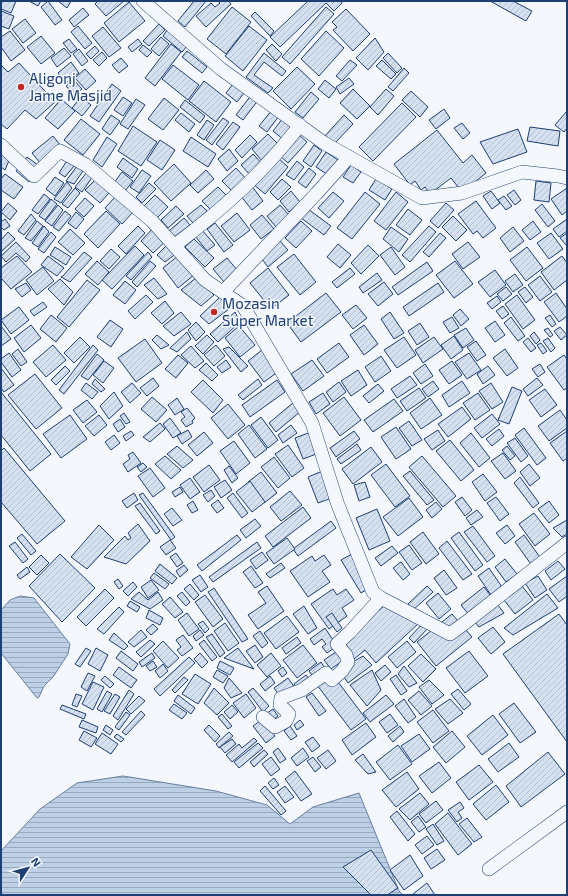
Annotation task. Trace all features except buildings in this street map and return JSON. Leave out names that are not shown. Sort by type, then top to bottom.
[{"type":"street","points":[[143,1],[221,69],[324,143],[422,198],[462,193],[522,172],[567,178]]},
{"type":"street","points":[[175,245],[208,220],[246,187],[300,126]]},
{"type":"street","points":[[1,145],[34,176],[60,151],[86,165],[152,221],[206,280],[243,306],[312,423],[338,505],[374,592],[380,598],[450,634],[567,543]]},
{"type":"street","points":[[223,292],[316,194],[348,157]]},
{"type":"street","points":[[263,717],[275,727],[286,721],[289,714],[280,705],[281,698],[302,690],[326,673],[332,680],[342,671],[348,662],[346,655],[337,644],[350,632],[380,598]]},
{"type":"street","points":[[489,869],[567,812]]},
{"type":"water","points":[[20,596],[34,598],[70,644],[68,654],[37,698],[1,653],[1,610],[10,600]]},
{"type":"water","points":[[123,776],[216,791],[267,805],[290,824],[313,807],[359,793],[399,891],[403,895],[1,895],[1,851],[40,809],[77,783]]},
{"type":"place","name":"Aligonj Jame Masjid","points":[[21,87]]},
{"type":"place","name":"Mozasin Super Market","points":[[214,312]]}]
